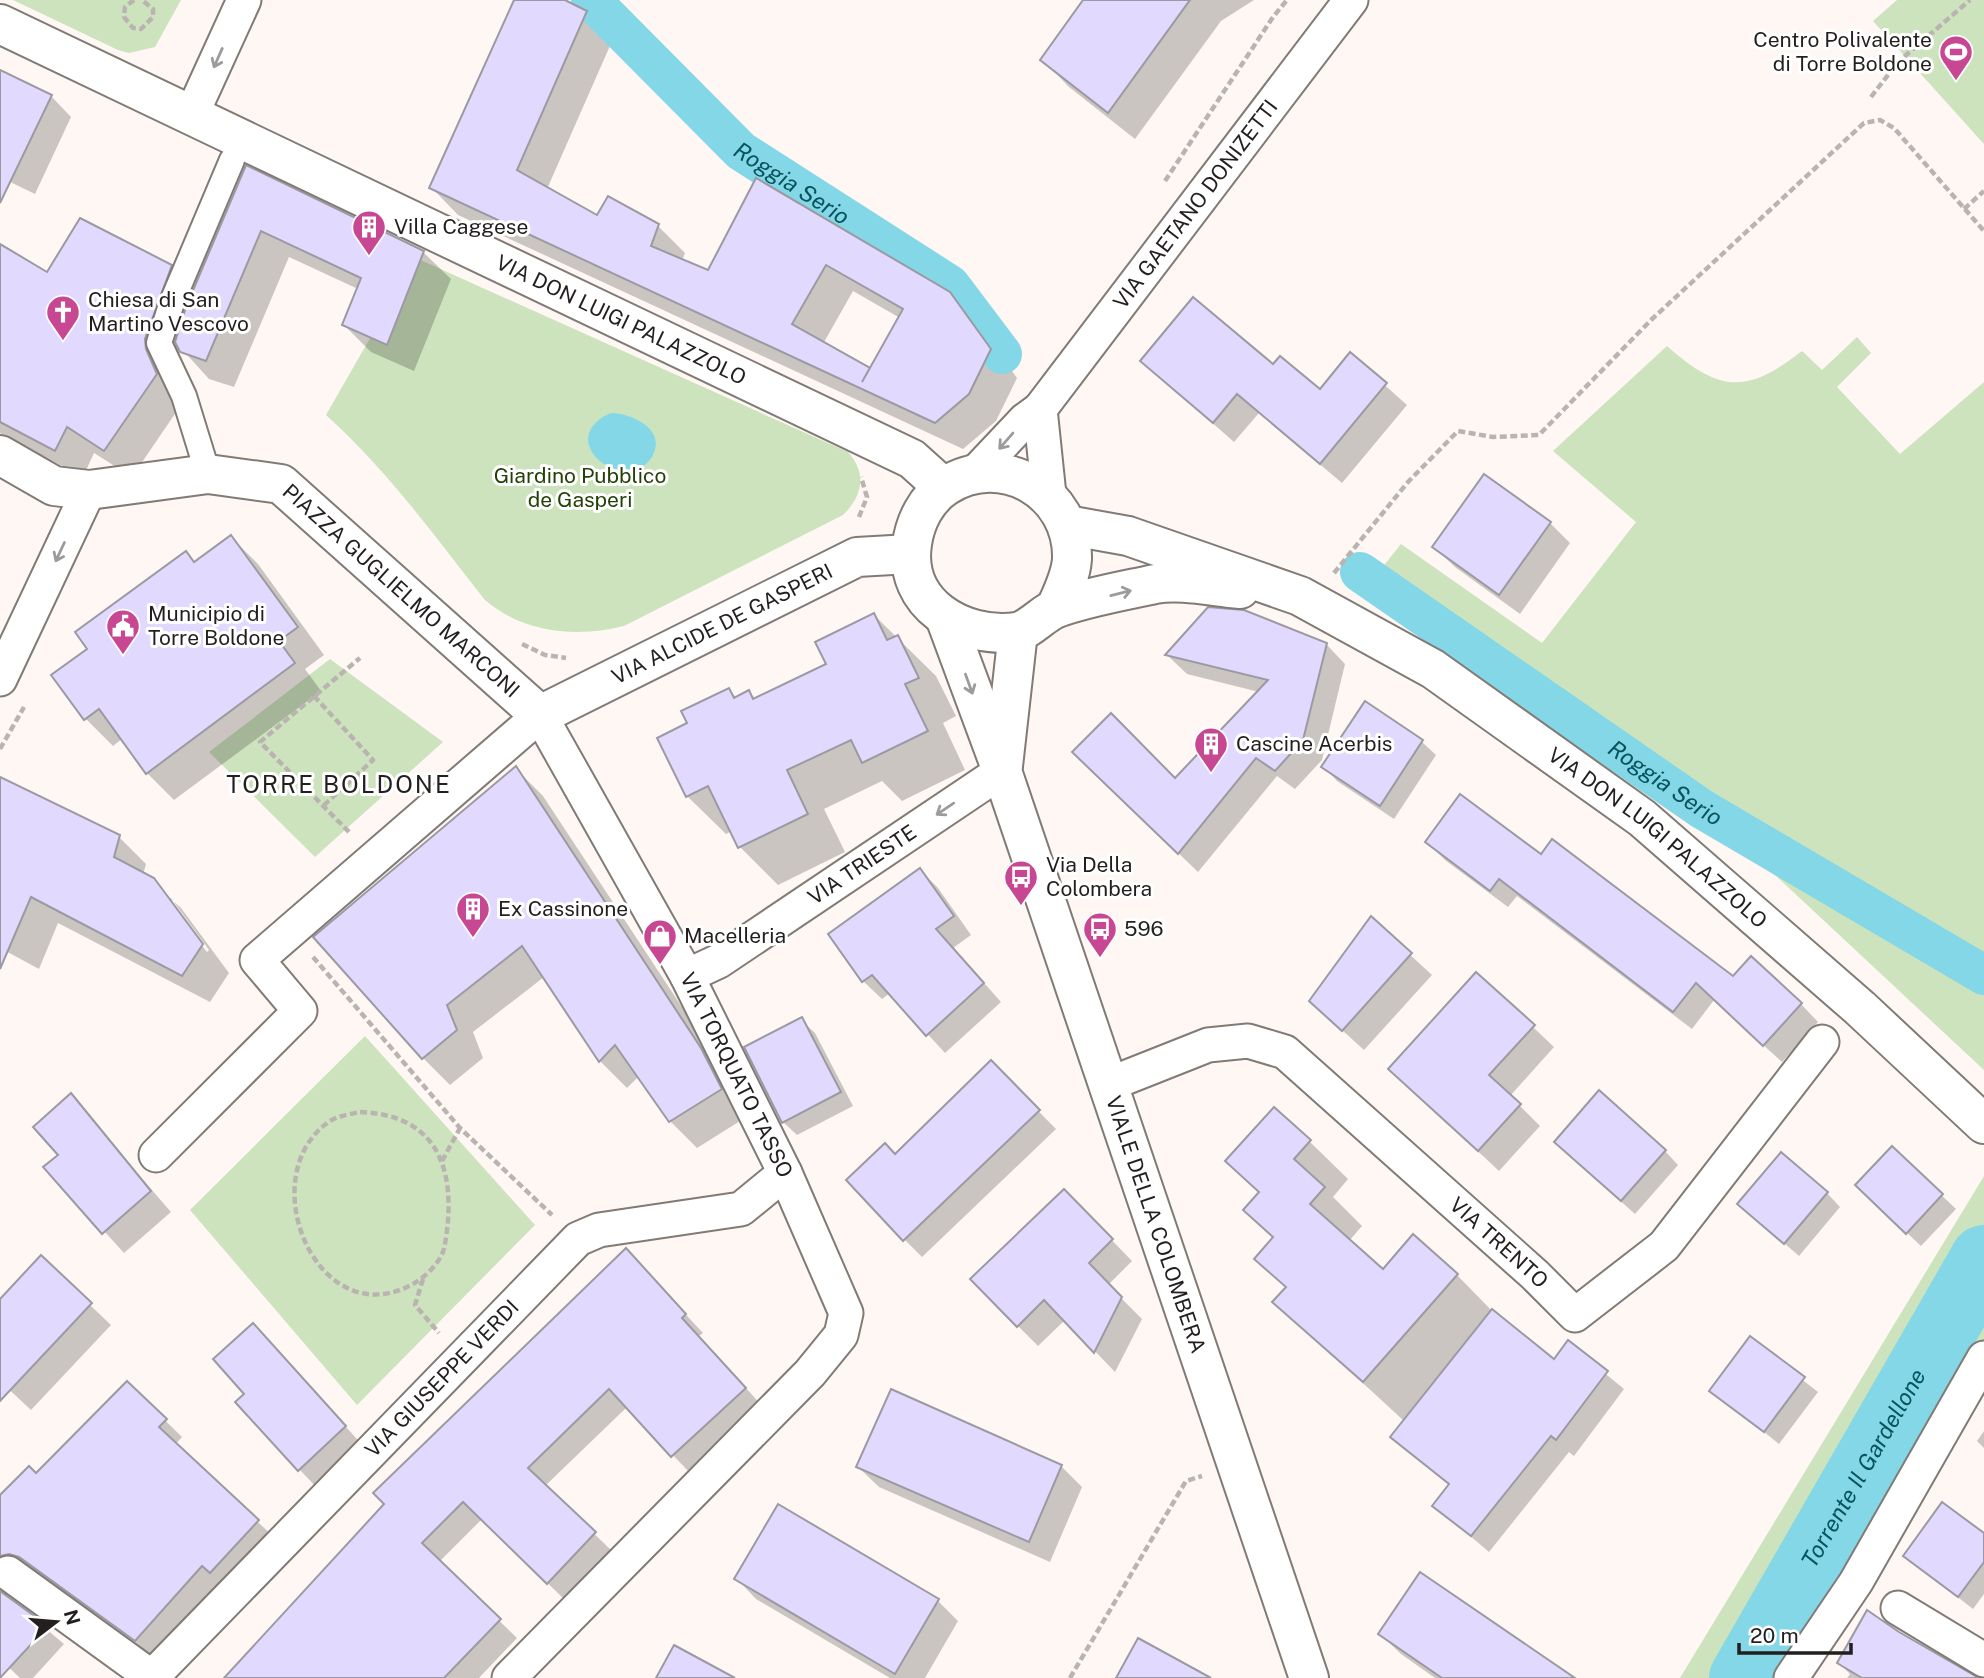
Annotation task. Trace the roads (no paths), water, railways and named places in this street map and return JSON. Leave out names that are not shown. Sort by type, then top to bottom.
[{"type":"street","points":[[202,121],[244,0]]},
{"type":"street","name":"VIA GAETANO DONIZETTI","points":[[959,481],[1040,408],[1351,0]]},
{"type":"street","name":"VIA DON LUIGI PALAZZOLO","points":[[0,24],[959,481],[1009,474],[1031,482],[1058,510],[1128,536],[1314,588],[1642,818],[1860,1008],[1984,1124]]},
{"type":"street","points":[[208,474],[184,396],[159,343],[172,302],[232,160]]},
{"type":"street","points":[[1040,408],[1058,510],[1072,559],[1066,585],[1055,609]]},
{"type":"street","name":"PIAZZA GUGLIELMO MARCONI","points":[[0,455],[54,486],[89,490],[208,474],[281,484],[540,715]]},
{"type":"street","points":[[959,481],[926,506],[914,528],[910,554],[915,579],[927,602],[946,620],[974,632],[1018,632]]},
{"type":"street","points":[[0,679],[89,490]]},
{"type":"street","name":"VIA ALCIDE DE GASPERI","points":[[540,715],[857,557],[910,554]]},
{"type":"street","name":"VIA DON LUIGI PALAZZOLO","points":[[1018,632],[1055,609],[1159,583],[1314,588]]},
{"type":"street","name":"VIALE DELLA COLOMBERA","points":[[946,620],[1002,771],[1309,1678]]},
{"type":"street","name":"VIALE DELLA COLOMBERA","points":[[1002,771],[1018,632]]},
{"type":"street","points":[[156,1155],[300,1011],[257,960],[288,929],[540,715]]},
{"type":"street","name":"VIA TORQUATO TASSO","points":[[509,1678],[810,1373],[841,1335],[846,1313],[785,1173],[687,976],[540,715]]},
{"type":"street","name":"VIA TRIESTE","points":[[687,976],[719,961],[1002,771]]},
{"type":"street","name":"VIA TRENTO","points":[[1107,1085],[1208,1045],[1248,1041],[1285,1052],[1535,1275],[1576,1315],[1664,1246],[1822,1042]]},
{"type":"street","name":"VIA GIUSEPPE VERDI","points":[[9,1573],[152,1678],[578,1239],[598,1230],[741,1209],[785,1173]]},
{"type":"street","points":[[1791,1678],[1856,1582],[1984,1357]]},
{"type":"street","points":[[1898,1608],[1984,1660]]},
{"type":"water","points":[[612,413],[637,419],[651,430],[655,437],[653,455],[639,468],[612,468],[591,450],[589,432],[596,422]]},
{"type":"waterway","name":"Roggia Serio","points":[[591,0],[741,151],[950,285],[1002,354]]},
{"type":"waterway","name":"Roggia Serio","points":[[1360,572],[1702,809],[1984,975]]},
{"type":"waterway","name":"Torrente Il Gardellone","points":[[1743,1678],[1984,1259]]},
{"type":"place","name":"Centro Polivalente di Torre Boldone","points":[[1956,82]]},
{"type":"place","name":"Villa Caggese","points":[[369,257]]},
{"type":"place","name":"Chiesa di San Martino Vescovo","points":[[63,342]]},
{"type":"place","name":"Municipio di Torre Boldone","points":[[123,656]]},
{"type":"place","name":"Cascine Acerbis","points":[[1211,774]]},
{"type":"place","name":"Via Della Colombera","points":[[1021,907]]},
{"type":"place","name":"Ex Cassinone","points":[[473,939]]},
{"type":"place","name":"596","points":[[1100,959]]},
{"type":"place","name":"Macelleria","points":[[660,966]]},
{"type":"district","name":"TORRE BOLDONE","points":[[339,785]]},
{"type":"park label","name":"Giardino Pubblico de Gasperi","points":[[580,488]]}]
